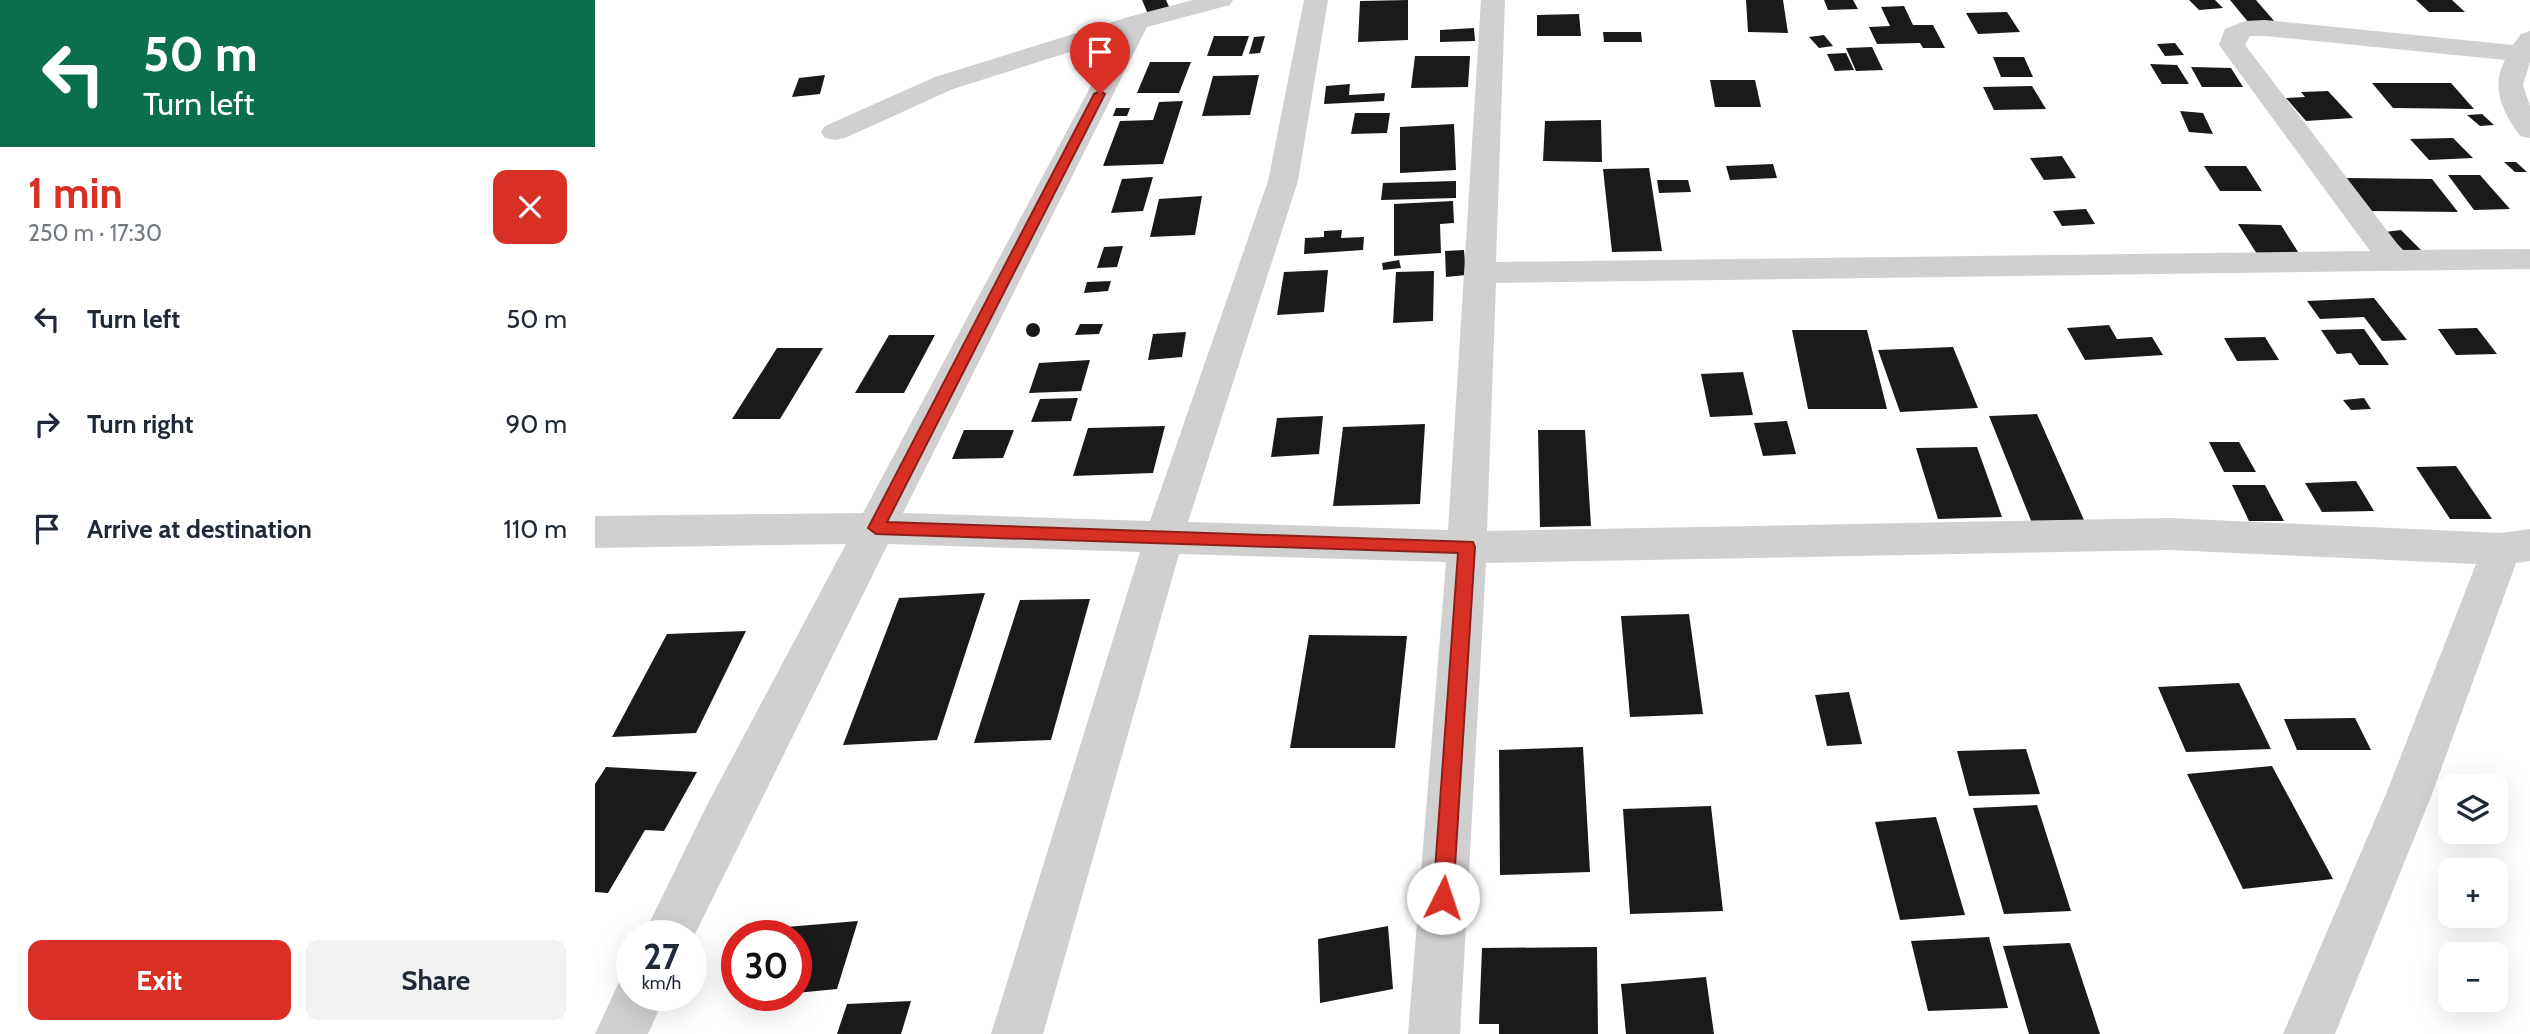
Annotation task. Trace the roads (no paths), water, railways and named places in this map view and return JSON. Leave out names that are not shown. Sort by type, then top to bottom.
[{"type":"street","points":[[835,132],[944,83],[1137,22],[1221,0]]},
{"type":"street","points":[[1017,1034],[1164,537],[1283,181],[1316,0]]},
{"type":"street","points":[[1434,1034],[1467,547],[1493,0]]},
{"type":"street","points":[[676,920],[1137,22]]},
{"type":"street","points":[[2395,263],[2232,45],[2234,34],[2245,29],[2265,28],[2526,46],[2509,74],[2508,92],[2530,131]]},
{"type":"street","points":[[1480,274],[2530,259]]},
{"type":"street","points":[[595,532],[876,528],[1467,547],[2169,534],[2516,547],[2309,1034]]},
{"type":"street","points":[[620,1034],[632,1011]]}]
